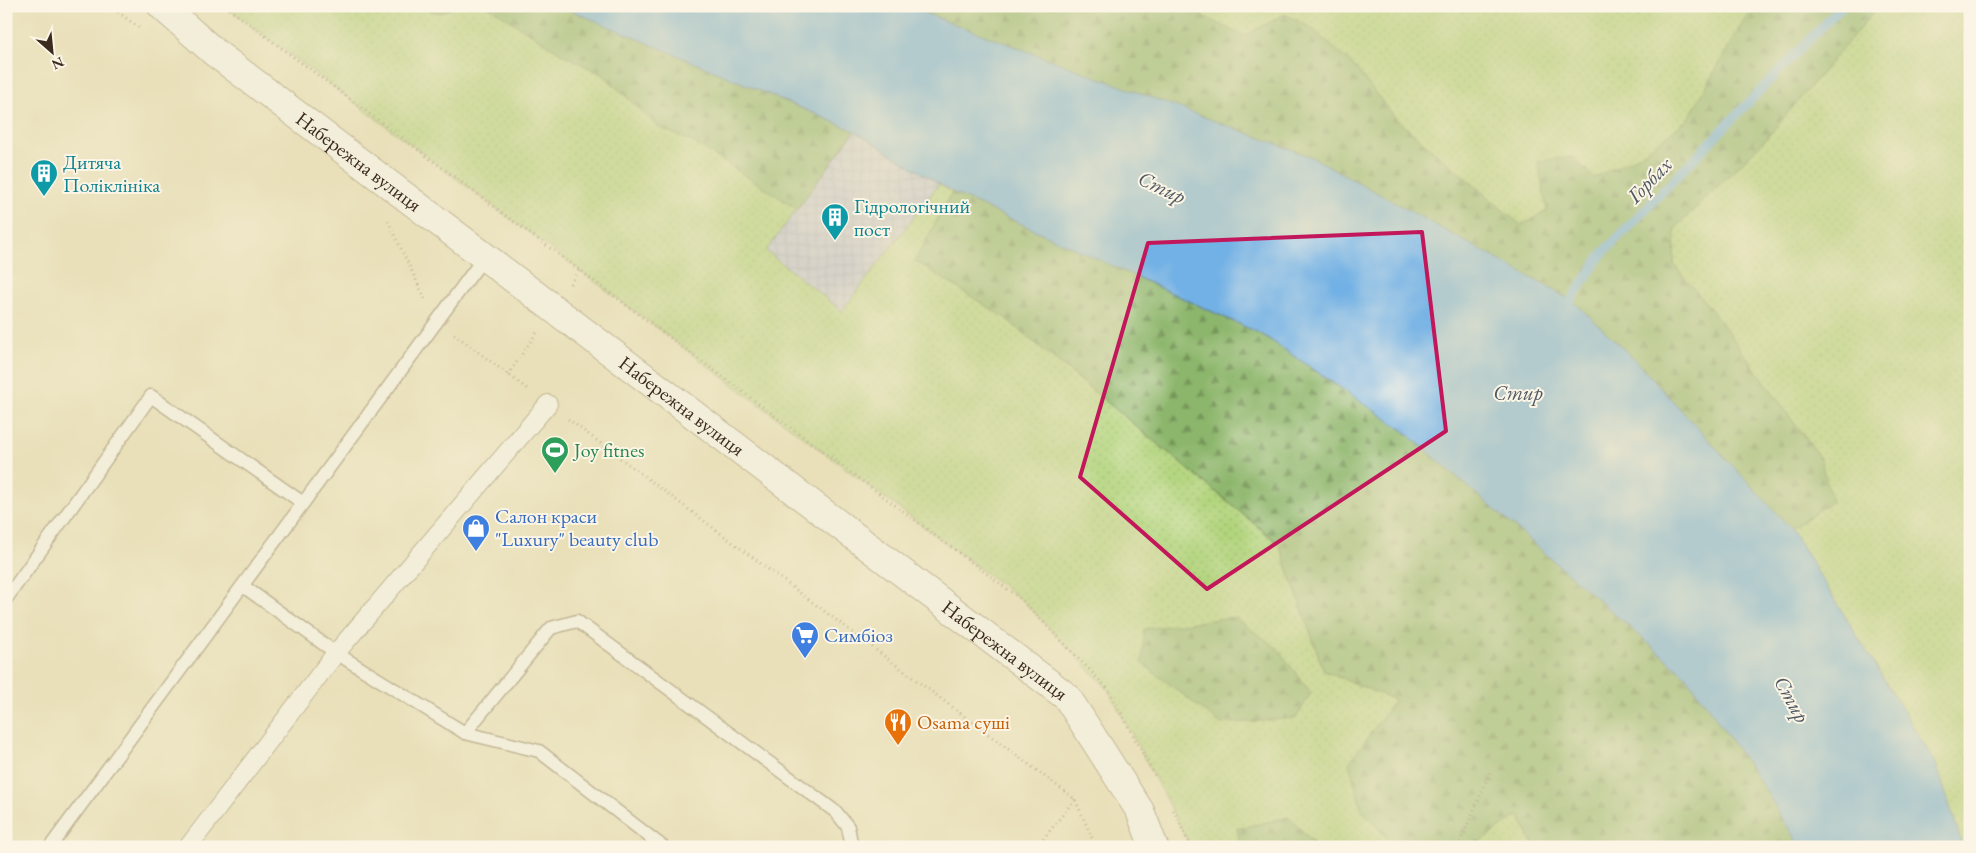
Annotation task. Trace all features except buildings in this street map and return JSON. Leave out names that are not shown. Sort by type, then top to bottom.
[{"type":"street","name":"Набережна вулиця","points":[[162,6],[214,52],[1067,696],[1140,811],[1154,847]]},
{"type":"street","points":[[188,847],[336,652],[548,404]]},
{"type":"lane","points":[[50,847],[484,256]]},
{"type":"lane","points":[[6,600],[151,396],[303,503]]},
{"type":"lane","points":[[243,586],[336,652],[465,733],[539,751],[663,847]]},
{"type":"lane","points":[[465,733],[551,628],[577,621],[836,812],[848,827],[852,847]]},
{"type":"path","points":[[225,6],[1022,600],[1108,689],[1158,781]]},
{"type":"path","points":[[436,320],[1075,799],[1096,847]]},
{"type":"path","points":[[1458,847],[1491,770]]},
{"type":"path","points":[[1037,847],[1075,799]]},
{"type":"path","points":[[1171,806],[1191,847]]},
{"type":"highlighted area","points":[[1422,232],[1446,431],[1207,589],[1080,477],[1148,243]]},
{"type":"shaded area","name":"Гідрологічний пост","points":[[855,131],[939,184],[842,311],[765,251]]},
{"type":"green space","points":[[225,6],[561,6],[855,131],[766,251],[842,311],[939,184],[952,192],[916,261],[1005,318],[1279,544],[1324,671],[1481,735],[1534,847],[1317,847],[1289,817],[1237,829],[1241,847],[1191,847],[1108,689],[1022,600]]},
{"type":"green space","points":[[416,6],[458,6],[440,13]]},
{"type":"green space","points":[[488,6],[561,6],[855,131],[797,209],[695,143],[660,128],[603,75],[562,54]]},
{"type":"green space","points":[[906,6],[1970,6],[1970,847],[1963,847],[1936,764],[1791,529]]},
{"type":"green space","points":[[906,6],[1182,6],[1244,36],[1285,14],[1313,29],[1355,67],[1396,119],[1521,225],[1547,211],[1538,161],[1573,157],[1594,178],[1642,154],[1688,119],[1749,11],[1759,6],[1879,6],[1763,142],[1675,228],[1674,265],[1715,314],[1820,458],[1832,501],[1791,529],[1632,357],[1573,301],[1314,158]]},
{"type":"green space","points":[[952,192],[1263,335],[1403,430],[1686,676],[1759,780],[1800,847],[1534,847],[1519,815],[1472,847],[1395,847],[1362,810],[1349,763],[1395,700],[1324,671],[1279,544],[1005,318],[915,261]]},
{"type":"green space","points":[[1234,617],[1277,648],[1311,693],[1296,718],[1221,724],[1142,663],[1144,629]]},
{"type":"green space","points":[[1289,817],[1317,847],[1241,847],[1237,829]]},
{"type":"water","name":"Стир","points":[[561,6],[906,6],[1314,158],[1573,301],[1632,357],[1791,529],[1936,764],[1963,847],[1800,847],[1759,780],[1686,676],[1403,430],[1263,335],[952,192],[855,131]]},
{"type":"waterway","name":"Горбах","points":[[1566,308],[1601,255],[1842,6]]},
{"type":"place","name":"Дитяча Поліклініка","points":[[44,197]]},
{"type":"place","name":"Гідрологічний пост","points":[[835,241]]},
{"type":"place","name":"Joy fitnes","points":[[555,474]]},
{"type":"place","name":"Салон краси \"Luxury\" beauty club","points":[[476,552]]},
{"type":"place","name":"Симбіоз","points":[[805,659]]},
{"type":"place","name":"Osama cуші","points":[[898,746]]}]
